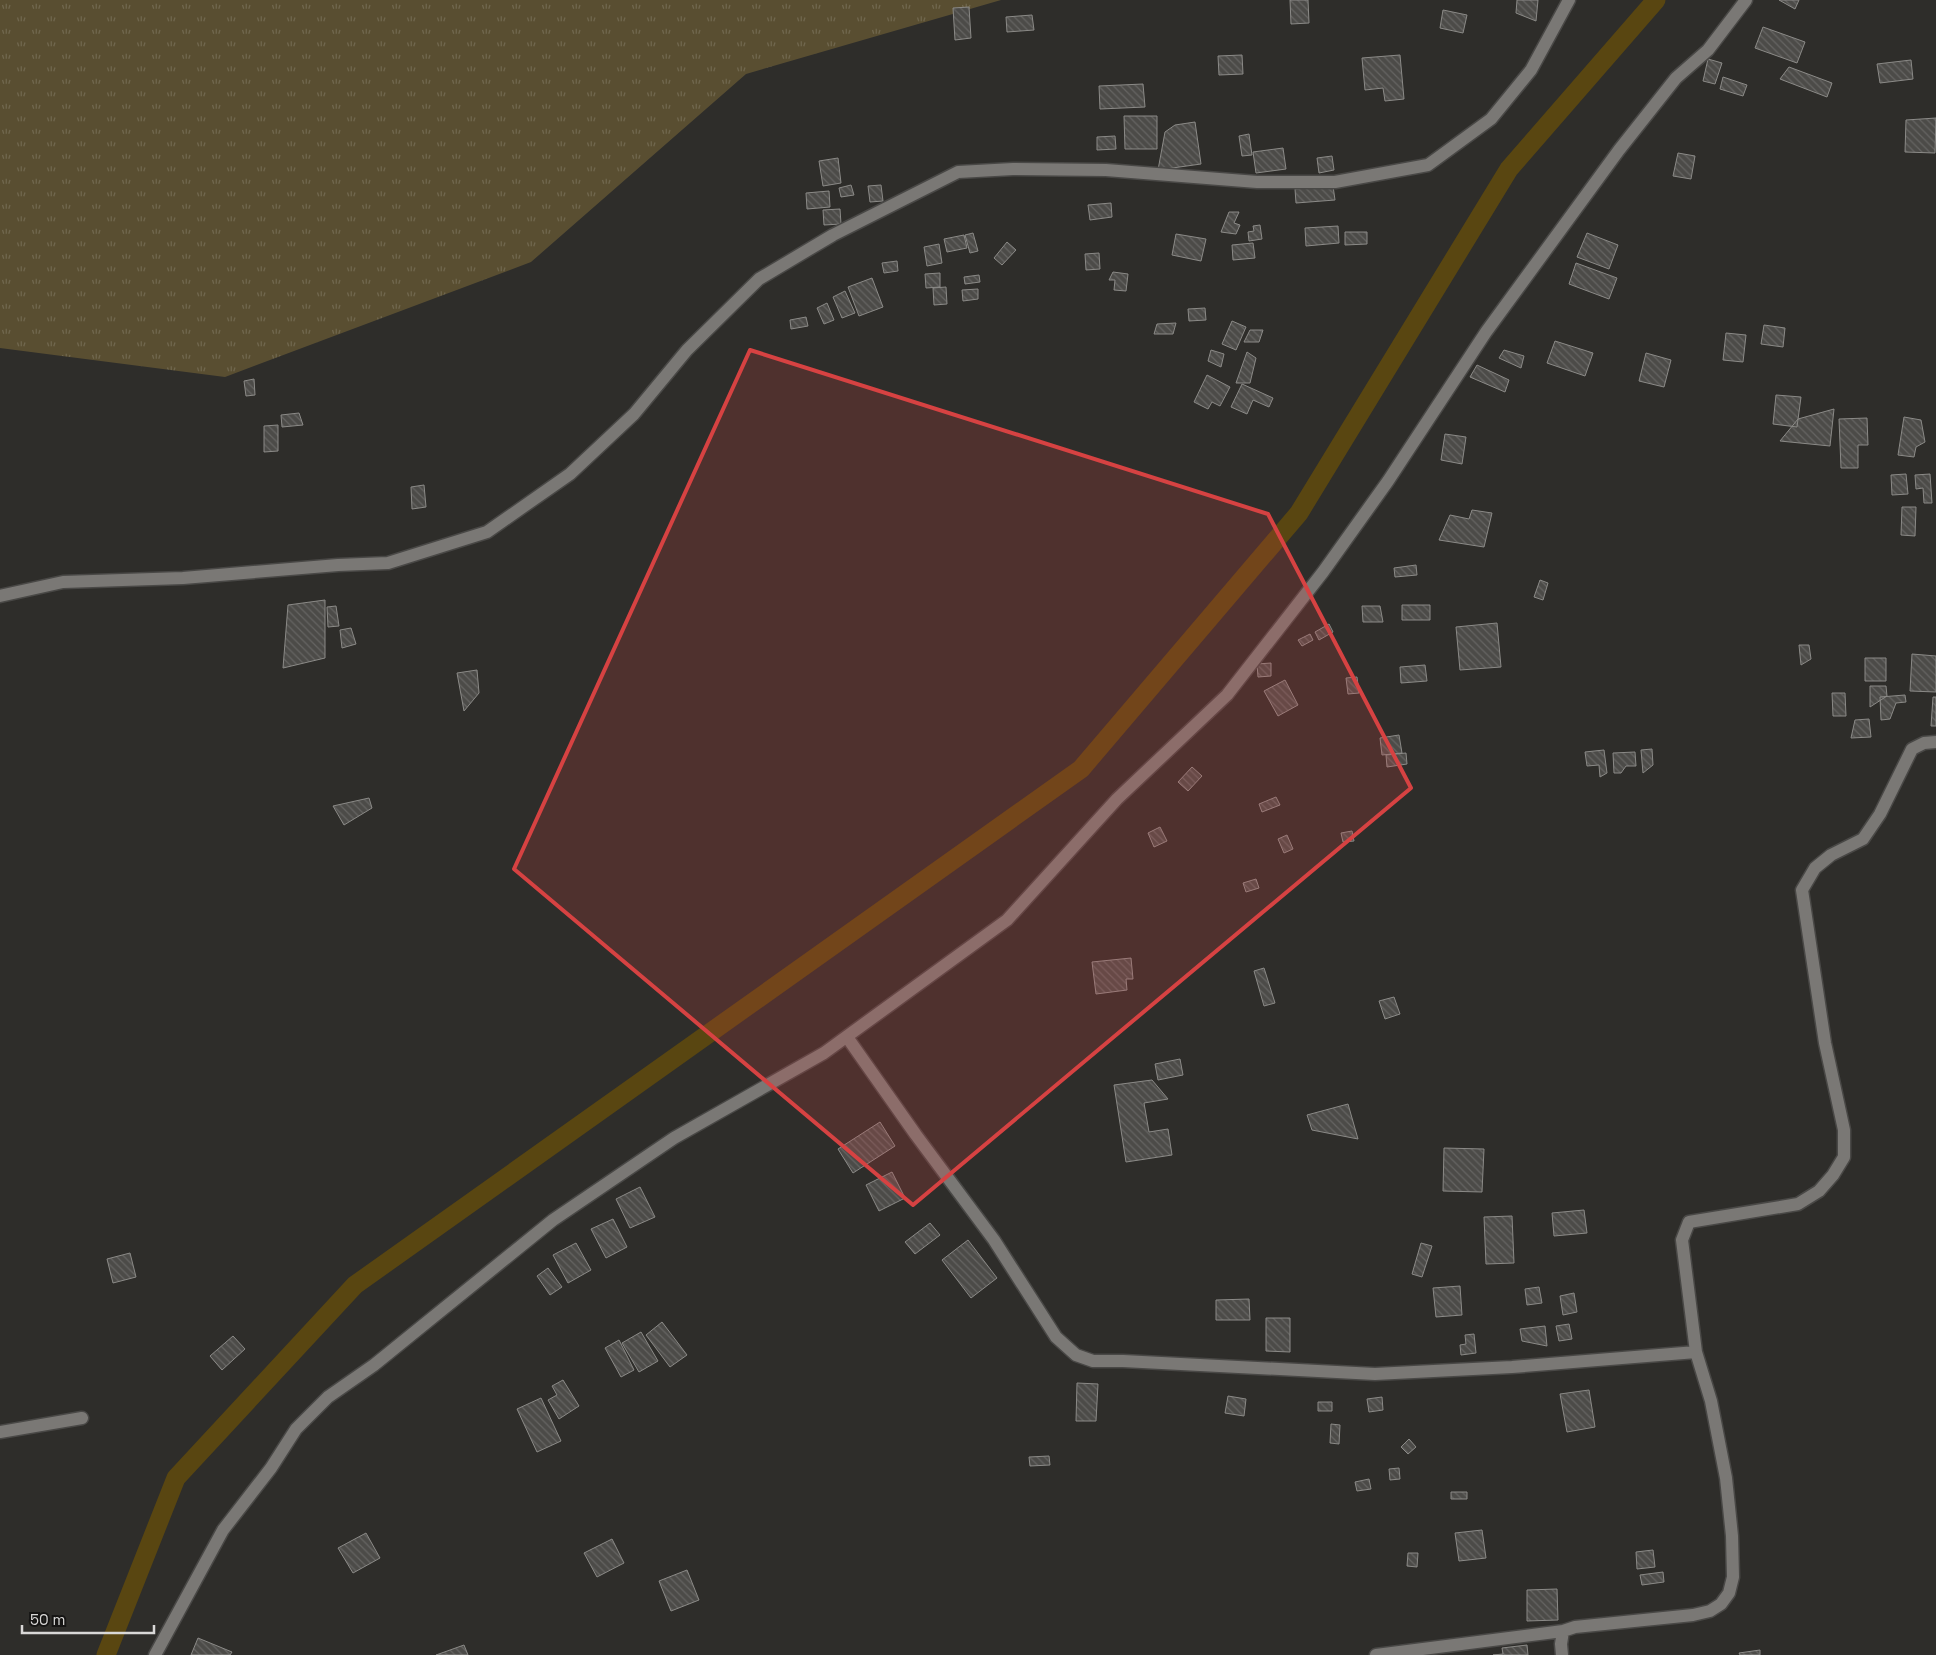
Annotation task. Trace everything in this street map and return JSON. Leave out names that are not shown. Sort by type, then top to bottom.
[{"type":"street","points":[[0,596],[62,582],[184,578],[388,563],[487,532],[570,474],[634,414],[687,350],[759,279],[834,235],[958,172],[1013,169],[1106,170],[1257,182],[1335,182],[1428,165],[1491,119],[1532,70],[1569,0]]},
{"type":"street","points":[[155,1655],[223,1530],[271,1468],[296,1429],[328,1397],[374,1365],[552,1220],[674,1138],[824,1054],[1007,920],[1117,799],[1227,695],[1323,572],[1388,482],[1486,332],[1619,150],[1676,78],[1708,50],[1746,0]]},
{"type":"street","points":[[1376,1655],[1563,1631],[1575,1627],[1693,1615],[1710,1611],[1721,1604],[1729,1593],[1733,1577],[1726,1478],[1711,1401],[1696,1352],[1682,1240],[1690,1222],[1798,1204],[1819,1191],[1833,1175],[1844,1157],[1844,1130],[1825,1043],[1802,890],[1815,868],[1831,855],[1863,839],[1880,814],[1912,749],[1936,742]]},
{"type":"street","points":[[847,1037],[916,1135],[994,1240],[1056,1337],[1076,1355],[1093,1361],[1375,1374],[1512,1367],[1696,1352]]},
{"type":"street","points":[[0,1432],[82,1418]]},
{"type":"street","points":[[1562,1655],[1563,1631]]},
{"type":"highlighted area","points":[[750,350],[1268,514],[1411,788],[913,1205],[514,869]]},
{"type":"green space","points":[[0,0],[1001,0],[746,74],[531,262],[225,377],[0,348]]},
{"type":"building","points":[[1290,0],[1308,0],[1309,23],[1291,24]]},
{"type":"building","points":[[1517,0],[1538,0],[1536,21],[1516,13]]},
{"type":"building","points":[[1779,0],[1799,0],[1795,9]]},
{"type":"building","points":[[969,7],[971,38],[955,40],[953,8]]},
{"type":"building","points":[[1443,10],[1467,15],[1463,33],[1440,28]]},
{"type":"building","points":[[1032,15],[1034,30],[1007,32],[1006,17]]},
{"type":"building","points":[[1763,27],[1805,42],[1797,63],[1755,48]]},
{"type":"building","points":[[1242,55],[1243,74],[1219,75],[1218,56]]},
{"type":"building","points":[[1400,55],[1404,99],[1385,101],[1383,88],[1365,90],[1362,58]]},
{"type":"building","points":[[1708,59],[1722,63],[1715,84],[1703,81]]},
{"type":"building","points":[[1911,60],[1913,79],[1880,83],[1877,64]]},
{"type":"building","points":[[1789,67],[1832,83],[1827,97],[1780,79]]},
{"type":"building","points":[[1723,77],[1747,85],[1743,96],[1720,89]]},
{"type":"building","points":[[1143,84],[1145,107],[1100,109],[1099,86]]},
{"type":"building","points":[[1124,116],[1157,116],[1157,149],[1125,149]]},
{"type":"building","points":[[1936,118],[1935,153],[1905,152],[1906,120]]},
{"type":"building","points":[[1195,122],[1201,164],[1158,170],[1165,132],[1175,125]]},
{"type":"building","points":[[1249,134],[1252,155],[1242,156],[1239,136]]},
{"type":"building","points":[[1115,136],[1116,149],[1097,150],[1097,137]]},
{"type":"building","points":[[1283,148],[1286,169],[1256,173],[1253,152]]},
{"type":"building","points":[[1678,153],[1695,156],[1691,179],[1673,176]]},
{"type":"building","points":[[1332,156],[1334,170],[1319,173],[1317,158]]},
{"type":"building","points":[[838,158],[841,183],[823,186],[819,161]]},
{"type":"building","points":[[851,185],[854,195],[841,197],[839,188]]},
{"type":"building","points":[[881,185],[883,201],[870,202],[868,186]]},
{"type":"building","points":[[1333,186],[1335,200],[1296,203],[1295,189]]},
{"type":"building","points":[[829,191],[830,207],[807,209],[806,193]]},
{"type":"building","points":[[1111,203],[1112,217],[1090,220],[1088,205]]},
{"type":"building","points":[[840,209],[841,224],[824,225],[823,210]]},
{"type":"building","points":[[1229,212],[1239,212],[1234,223],[1240,225],[1236,234],[1221,232]]},
{"type":"building","points":[[1260,225],[1262,239],[1249,241],[1248,232],[1254,231],[1253,226]]},
{"type":"building","points":[[1338,226],[1339,243],[1306,246],[1305,228]]},
{"type":"building","points":[[1345,232],[1367,232],[1367,244],[1345,245]]},
{"type":"building","points":[[973,233],[978,251],[970,253],[965,235]]},
{"type":"building","points":[[1587,233],[1618,245],[1609,269],[1577,257]]},
{"type":"building","points":[[1176,234],[1206,239],[1201,261],[1172,255]]},
{"type":"building","points":[[964,235],[967,248],[947,252],[944,239]]},
{"type":"building","points":[[1007,242],[1016,250],[1002,265],[994,258]]},
{"type":"building","points":[[1253,243],[1255,258],[1233,260],[1232,245]]},
{"type":"building","points":[[939,244],[942,263],[927,266],[924,247]]},
{"type":"building","points":[[1099,253],[1100,269],[1086,270],[1085,254]]},
{"type":"building","points":[[897,261],[898,271],[884,273],[882,263]]},
{"type":"building","points":[[1576,263],[1617,278],[1609,299],[1569,284]]},
{"type":"building","points":[[1113,272],[1128,274],[1126,291],[1114,290],[1115,280],[1109,280]]},
{"type":"building","points":[[940,273],[940,287],[926,288],[925,274]]},
{"type":"building","points":[[979,275],[980,282],[965,284],[964,277]]},
{"type":"building","points":[[872,278],[883,307],[859,316],[848,287]]},
{"type":"building","points":[[946,287],[947,304],[934,305],[933,288]]},
{"type":"building","points":[[978,289],[978,299],[963,301],[962,290]]},
{"type":"building","points":[[845,291],[855,313],[842,318],[833,297]]},
{"type":"building","points":[[827,303],[834,320],[824,324],[817,308]]},
{"type":"building","points":[[1205,308],[1206,320],[1189,321],[1188,309]]},
{"type":"building","points":[[806,317],[808,326],[791,329],[790,320]]},
{"type":"building","points":[[1232,321],[1246,327],[1236,350],[1222,344]]},
{"type":"building","points":[[1176,323],[1173,334],[1154,334],[1157,324]]},
{"type":"building","points":[[1764,325],[1785,328],[1783,347],[1761,344]]},
{"type":"building","points":[[1250,330],[1263,330],[1259,342],[1244,342]]},
{"type":"building","points":[[1726,333],[1746,335],[1743,362],[1723,360]]},
{"type":"building","points":[[1555,341],[1593,353],[1585,376],[1547,363]]},
{"type":"building","points":[[1211,350],[1224,354],[1221,367],[1208,361]]},
{"type":"building","points":[[1504,350],[1524,356],[1521,368],[1499,358]]},
{"type":"building","points":[[1247,352],[1256,358],[1250,383],[1236,383]]},
{"type":"building","points":[[1646,353],[1671,360],[1664,387],[1639,381]]},
{"type":"building","points":[[1477,365],[1509,380],[1505,392],[1470,377]]},
{"type":"building","points":[[1207,375],[1230,387],[1220,406],[1212,402],[1208,409],[1194,402]]},
{"type":"building","points":[[254,379],[255,395],[246,396],[244,381]]},
{"type":"building","points":[[1242,384],[1273,398],[1269,407],[1253,400],[1247,414],[1231,407]]},
{"type":"building","points":[[1776,395],[1801,397],[1797,427],[1773,424]]},
{"type":"building","points":[[1834,409],[1830,446],[1780,441],[1798,419]]},
{"type":"building","points":[[299,413],[303,425],[282,427],[281,415]]},
{"type":"building","points":[[1904,417],[1921,420],[1925,442],[1916,447],[1914,457],[1898,455]]},
{"type":"building","points":[[1867,418],[1868,445],[1858,445],[1858,468],[1841,468],[1839,419]]},
{"type":"building","points":[[278,425],[278,451],[264,452],[264,426]]},
{"type":"building","points":[[1445,434],[1466,437],[1462,464],[1441,460]]},
{"type":"building","points":[[1906,474],[1908,494],[1892,495],[1891,475]]},
{"type":"building","points":[[1930,474],[1932,503],[1924,503],[1923,488],[1916,489],[1915,475]]},
{"type":"building","points":[[424,485],[426,507],[412,509],[411,487]]},
{"type":"building","points":[[1902,507],[1916,507],[1915,536],[1901,535]]},
{"type":"building","points":[[1472,510],[1492,513],[1484,547],[1439,540],[1450,515],[1469,519]]},
{"type":"building","points":[[1416,565],[1417,575],[1395,577],[1394,568]]},
{"type":"building","points":[[1540,580],[1548,583],[1543,600],[1534,597]]},
{"type":"building","points":[[325,600],[325,658],[283,668],[288,605]]},
{"type":"building","points":[[1402,605],[1430,605],[1430,620],[1402,620]]},
{"type":"building","points":[[336,606],[339,626],[328,627],[327,607]]},
{"type":"building","points":[[1362,606],[1380,606],[1383,622],[1363,622]]},
{"type":"building","points":[[1497,623],[1501,667],[1460,670],[1456,627]]},
{"type":"building","points":[[1329,624],[1333,632],[1319,640],[1315,632]]},
{"type":"building","points":[[351,628],[356,644],[342,648],[340,630]]},
{"type":"building","points":[[1310,634],[1313,640],[1302,646],[1298,640]]},
{"type":"building","points":[[1799,645],[1809,645],[1811,659],[1801,665]]},
{"type":"building","points":[[1912,654],[1936,656],[1936,692],[1910,691]]},
{"type":"building","points":[[1865,658],[1886,658],[1886,681],[1865,681]]},
{"type":"building","points":[[1271,663],[1271,676],[1258,677],[1257,664]]},
{"type":"building","points":[[1425,665],[1427,681],[1401,683],[1400,667]]},
{"type":"building","points":[[477,670],[479,693],[464,711],[457,673]]},
{"type":"building","points":[[1357,677],[1359,693],[1348,694],[1346,678]]},
{"type":"building","points":[[1285,680],[1298,705],[1278,716],[1264,691]]},
{"type":"building","points":[[1870,686],[1886,686],[1887,696],[1870,707]]},
{"type":"building","points":[[1832,693],[1845,693],[1846,716],[1833,716]]},
{"type":"building","points":[[1905,695],[1906,702],[1896,703],[1890,719],[1881,720],[1880,697]]},
{"type":"building","points":[[1933,697],[1936,697],[1936,726],[1931,726]]},
{"type":"building","points":[[1869,719],[1871,737],[1851,738],[1855,720]]},
{"type":"building","points":[[1399,735],[1402,753],[1382,755],[1380,738]]},
{"type":"building","points":[[1652,749],[1653,765],[1643,773],[1641,750]]},
{"type":"building","points":[[1604,750],[1607,773],[1600,777],[1599,765],[1587,766],[1585,752]]},
{"type":"building","points":[[1635,752],[1636,766],[1626,766],[1621,773],[1614,773],[1613,753]]},
{"type":"building","points":[[1406,753],[1407,764],[1387,767],[1386,755]]},
{"type":"building","points":[[1192,767],[1202,776],[1188,791],[1178,782]]},
{"type":"building","points":[[1276,797],[1280,805],[1262,812],[1259,804]]},
{"type":"building","points":[[369,798],[372,808],[344,825],[333,806]]},
{"type":"building","points":[[1160,827],[1167,841],[1154,847],[1148,833]]},
{"type":"building","points":[[1352,831],[1354,841],[1343,842],[1341,833]]},
{"type":"building","points":[[1287,835],[1293,849],[1284,853],[1278,839]]},
{"type":"building","points":[[1256,879],[1259,888],[1246,892],[1243,883]]},
{"type":"building","points":[[1131,958],[1133,979],[1126,979],[1127,990],[1096,994],[1092,962]]},
{"type":"building","points":[[1264,968],[1275,1003],[1264,1006],[1254,971]]},
{"type":"building","points":[[1394,997],[1400,1014],[1385,1019],[1379,1001]]},
{"type":"building","points":[[1180,1059],[1183,1075],[1158,1080],[1155,1064]]},
{"type":"building","points":[[1152,1080],[1168,1099],[1144,1103],[1149,1132],[1168,1129],[1172,1155],[1126,1162],[1114,1085]]},
{"type":"building","points":[[1348,1104],[1358,1139],[1312,1130],[1307,1115]]},
{"type":"building","points":[[880,1122],[895,1146],[853,1173],[838,1149]]},
{"type":"building","points":[[1444,1148],[1484,1149],[1482,1192],[1443,1191]]},
{"type":"building","points":[[892,1172],[905,1198],[879,1211],[866,1185]]},
{"type":"building","points":[[640,1187],[655,1217],[630,1228],[616,1199]]},
{"type":"building","points":[[1584,1210],[1587,1233],[1554,1236],[1552,1213]]},
{"type":"building","points":[[1512,1216],[1514,1263],[1486,1264],[1484,1217]]},
{"type":"building","points":[[613,1219],[627,1247],[606,1258],[591,1229]]},
{"type":"building","points":[[930,1223],[940,1235],[915,1254],[905,1242]]},
{"type":"building","points":[[968,1240],[997,1278],[971,1298],[942,1260]]},
{"type":"building","points":[[576,1243],[591,1270],[568,1283],[553,1255]]},
{"type":"building","points":[[1421,1243],[1432,1246],[1422,1277],[1412,1274]]},
{"type":"building","points":[[130,1253],[136,1277],[113,1283],[107,1259]]},
{"type":"building","points":[[548,1268],[562,1287],[550,1295],[537,1276]]},
{"type":"building","points":[[1460,1286],[1462,1315],[1436,1317],[1433,1288]]},
{"type":"building","points":[[1539,1287],[1542,1303],[1527,1305],[1525,1289]]},
{"type":"building","points":[[1574,1293],[1577,1312],[1563,1315],[1560,1296]]},
{"type":"building","points":[[1249,1299],[1250,1320],[1216,1320],[1216,1300]]},
{"type":"building","points":[[1266,1318],[1290,1318],[1290,1352],[1266,1351]]},
{"type":"building","points":[[662,1322],[687,1355],[670,1367],[646,1335]]},
{"type":"building","points":[[1569,1324],[1572,1339],[1559,1341],[1556,1326]]},
{"type":"building","points":[[1545,1326],[1547,1346],[1522,1341],[1520,1329]]},
{"type":"building","points":[[641,1332],[658,1361],[639,1372],[622,1343]]},
{"type":"building","points":[[1474,1334],[1476,1353],[1461,1355],[1460,1345],[1466,1344],[1465,1335]]},
{"type":"building","points":[[233,1336],[245,1349],[222,1370],[210,1356]]},
{"type":"building","points":[[619,1340],[634,1370],[621,1377],[605,1348]]},
{"type":"building","points":[[563,1380],[579,1406],[559,1419],[548,1400],[557,1395],[552,1386]]},
{"type":"building","points":[[1077,1383],[1098,1384],[1096,1421],[1076,1421]]},
{"type":"building","points":[[1589,1390],[1595,1427],[1567,1432],[1560,1394]]},
{"type":"building","points":[[1228,1396],[1246,1399],[1244,1416],[1225,1413]]},
{"type":"building","points":[[1382,1397],[1383,1410],[1369,1412],[1367,1399]]},
{"type":"building","points":[[541,1398],[561,1441],[537,1452],[517,1409]]},
{"type":"building","points":[[1318,1402],[1332,1402],[1332,1411],[1318,1411]]},
{"type":"building","points":[[1331,1424],[1340,1425],[1339,1444],[1330,1443]]},
{"type":"building","points":[[1409,1439],[1416,1447],[1408,1454],[1401,1447]]},
{"type":"building","points":[[1049,1456],[1050,1465],[1030,1466],[1029,1457]]},
{"type":"building","points":[[1399,1468],[1400,1479],[1390,1480],[1389,1469]]},
{"type":"building","points":[[1369,1479],[1371,1489],[1357,1491],[1355,1482]]},
{"type":"building","points":[[1451,1492],[1467,1492],[1467,1499],[1451,1499]]},
{"type":"building","points":[[1482,1530],[1486,1558],[1459,1561],[1455,1533]]},
{"type":"building","points":[[366,1533],[380,1558],[353,1573],[338,1548]]},
{"type":"building","points":[[612,1539],[624,1563],[597,1577],[584,1553]]},
{"type":"building","points":[[1653,1550],[1655,1567],[1637,1569],[1636,1552]]},
{"type":"building","points":[[1408,1553],[1418,1553],[1417,1567],[1407,1566]]},
{"type":"building","points":[[687,1570],[699,1600],[671,1611],[659,1581]]},
{"type":"building","points":[[1663,1572],[1664,1582],[1642,1585],[1640,1575]]},
{"type":"building","points":[[1557,1589],[1558,1620],[1527,1621],[1527,1590]]},
{"type":"building","points":[[198,1638],[232,1652],[230,1655],[191,1655]]},
{"type":"building","points":[[464,1645],[468,1655],[436,1655]]},
{"type":"building","points":[[1527,1645],[1528,1655],[1493,1655],[1503,1654],[1502,1648]]},
{"type":"building","points":[[1760,1650],[1760,1655],[1740,1655],[1739,1653]]},
{"type":"waterway","points":[[106,1655],[176,1478],[355,1285],[1081,769],[1299,513],[1509,169],[1656,0]]}]
